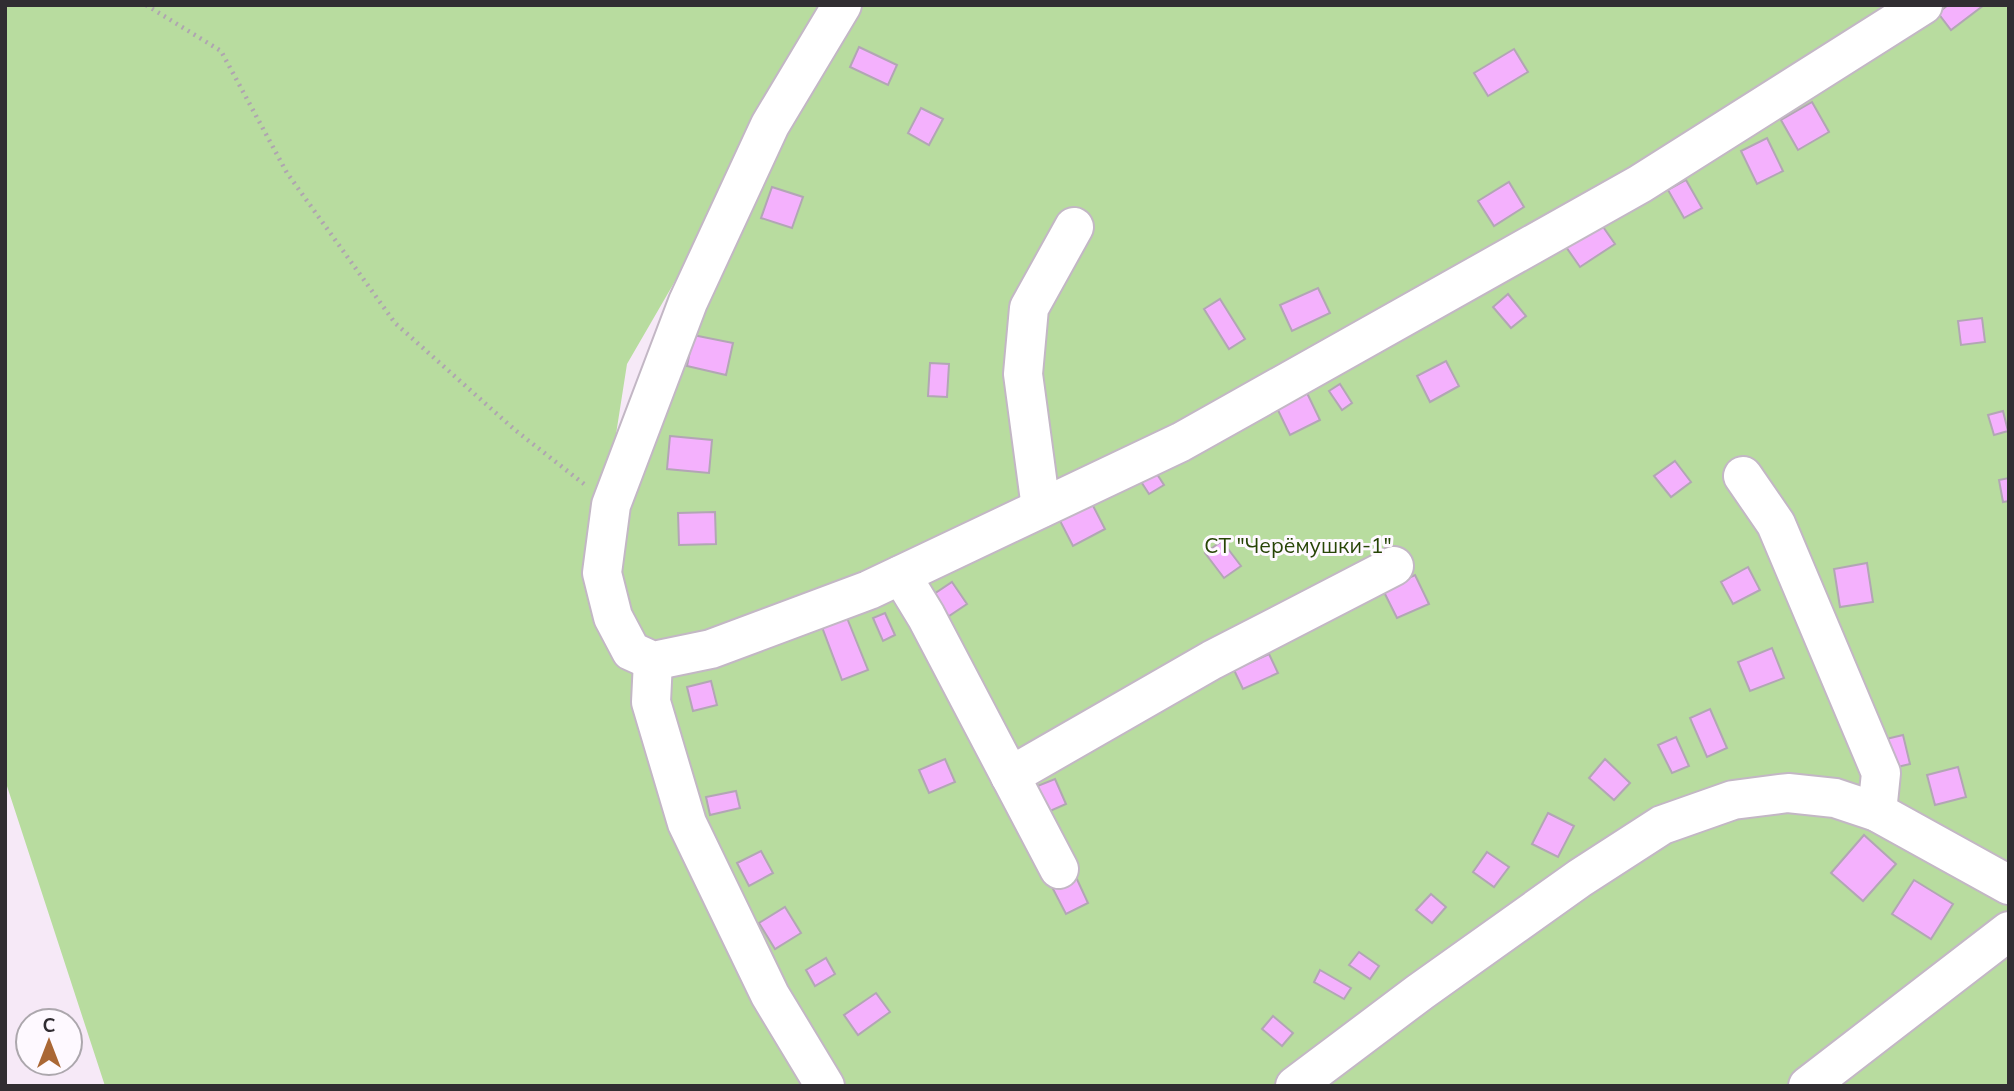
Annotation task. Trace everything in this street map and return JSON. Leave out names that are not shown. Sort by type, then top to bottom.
[{"type":"street","points":[[842,5],[770,125],[694,289],[611,505],[602,573],[613,617],[631,651],[653,661],[710,649],[869,590],[1181,442],[1640,184],[1923,5]]},
{"type":"street","points":[[1041,509],[1023,374],[1029,308],[1074,228]]},
{"type":"street","points":[[1744,476],[1776,524],[1881,773],[1877,813]]},
{"type":"street","points":[[1010,775],[1212,660],[1394,566]]},
{"type":"street","points":[[901,575],[926,616],[1059,869]]},
{"type":"street","points":[[653,661],[651,702],[687,823],[770,995],[825,1086]]},
{"type":"street","points":[[1295,1086],[1580,877],[1662,825],[1733,800],[1788,793],[1835,798],[1877,813],[2009,885]]},
{"type":"street","points":[[1808,1086],[2009,931]]},
{"type":"path","points":[[146,5],[221,51],[287,173],[395,323],[515,430],[611,505]]},
{"type":"green space","name":"СТ \"Черёмушки-1\"","points":[[5,5],[2009,5],[2009,1086],[105,1086],[84,1022],[84,1007],[79,1007],[5,780]],"holes":[[[707,226],[604,511],[627,364]]]},
{"type":"building","points":[[1948,5],[1984,5],[1951,30],[1938,13]]},
{"type":"building","points":[[859,47],[897,65],[888,85],[850,67]]},
{"type":"building","points":[[1514,49],[1528,72],[1488,96],[1474,73]]},
{"type":"building","points":[[1812,102],[1829,132],[1798,150],[1781,120]]},
{"type":"building","points":[[921,108],[943,119],[929,145],[908,133]]},
{"type":"building","points":[[1767,138],[1783,171],[1757,184],[1741,151]]},
{"type":"building","points":[[1686,180],[1702,208],[1684,218],[1668,190]]},
{"type":"building","points":[[1509,182],[1524,207],[1494,226],[1478,201]]},
{"type":"building","points":[[772,187],[803,197],[792,228],[761,218]]},
{"type":"building","points":[[1599,221],[1615,244],[1580,267],[1564,244]]},
{"type":"building","points":[[1318,288],[1330,313],[1292,331],[1280,305]]},
{"type":"building","points":[[1508,294],[1526,316],[1511,328],[1493,307]]},
{"type":"building","points":[[1220,299],[1245,339],[1229,349],[1204,309]]},
{"type":"building","points":[[1982,318],[1985,342],[1961,345],[1958,321]]},
{"type":"building","points":[[693,335],[733,343],[726,375],[687,366]]},
{"type":"building","points":[[1446,361],[1459,386],[1430,402],[1417,376]]},
{"type":"building","points":[[930,363],[949,364],[947,397],[928,396]]},
{"type":"building","points":[[1340,384],[1352,403],[1342,410],[1329,391]]},
{"type":"building","points":[[1306,391],[1320,420],[1290,435],[1276,406]]},
{"type":"building","points":[[2003,411],[2008,431],[1994,435],[1988,415]]},
{"type":"building","points":[[670,436],[712,440],[709,473],[667,469]]},
{"type":"building","points":[[1675,461],[1691,482],[1671,497],[1654,476]]},
{"type":"building","points":[[1153,468],[1164,485],[1149,494],[1138,477]]},
{"type":"building","points":[[2009,478],[2009,501],[2003,502],[1999,480]]},
{"type":"building","points":[[1089,498],[1105,529],[1073,546],[1057,515]]},
{"type":"building","points":[[715,512],[716,544],[679,545],[678,513]]},
{"type":"building","points":[[1222,541],[1241,566],[1224,578],[1205,553]]},
{"type":"building","points":[[1867,563],[1873,602],[1840,607],[1834,569]]},
{"type":"building","points":[[1748,567],[1760,590],[1733,604],[1721,582]]},
{"type":"building","points":[[1415,575],[1429,604],[1397,618],[1383,590]]},
{"type":"building","points":[[952,582],[967,604],[943,620],[928,598]]},
{"type":"building","points":[[885,613],[895,635],[883,641],[873,618]]},
{"type":"building","points":[[847,618],[868,670],[842,680],[822,627]]},
{"type":"building","points":[[1772,648],[1784,678],[1750,691],[1738,662]]},
{"type":"building","points":[[1269,654],[1278,673],[1243,689],[1234,670]]},
{"type":"building","points":[[711,681],[717,705],[693,711],[687,687]]},
{"type":"building","points":[[1710,709],[1727,748],[1707,757],[1690,718]]},
{"type":"building","points":[[1903,735],[1910,764],[1889,769],[1882,740]]},
{"type":"building","points":[[1676,737],[1689,766],[1672,773],[1658,745]]},
{"type":"building","points":[[945,759],[955,782],[929,793],[919,770]]},
{"type":"building","points":[[1605,759],[1630,783],[1614,800],[1589,778]]},
{"type":"building","points":[[1958,767],[1966,797],[1935,805],[1927,775]]},
{"type":"building","points":[[1055,779],[1066,804],[1041,815],[1030,789]]},
{"type":"building","points":[[736,791],[740,808],[710,815],[706,797]]},
{"type":"building","points":[[1548,813],[1574,826],[1558,857],[1532,844]]},
{"type":"building","points":[[1864,835],[1896,864],[1863,901],[1831,873]]},
{"type":"building","points":[[761,851],[773,873],[749,886],[737,863]]},
{"type":"building","points":[[1487,852],[1509,867],[1494,887],[1473,872]]},
{"type":"building","points":[[1075,875],[1088,903],[1066,914],[1052,887]]},
{"type":"building","points":[[1914,880],[1953,904],[1931,939],[1892,914]]},
{"type":"building","points":[[1431,894],[1446,907],[1432,923],[1416,910]]},
{"type":"building","points":[[785,907],[801,933],[775,949],[759,923]]},
{"type":"building","points":[[1359,952],[1379,966],[1370,979],[1349,965]]},
{"type":"building","points":[[826,958],[835,974],[815,986],[806,970]]},
{"type":"building","points":[[1320,970],[1351,988],[1344,999],[1314,982]]},
{"type":"building","points":[[876,993],[890,1012],[858,1035],[844,1015]]},
{"type":"building","points":[[1273,1016],[1293,1033],[1282,1046],[1262,1029]]}]
